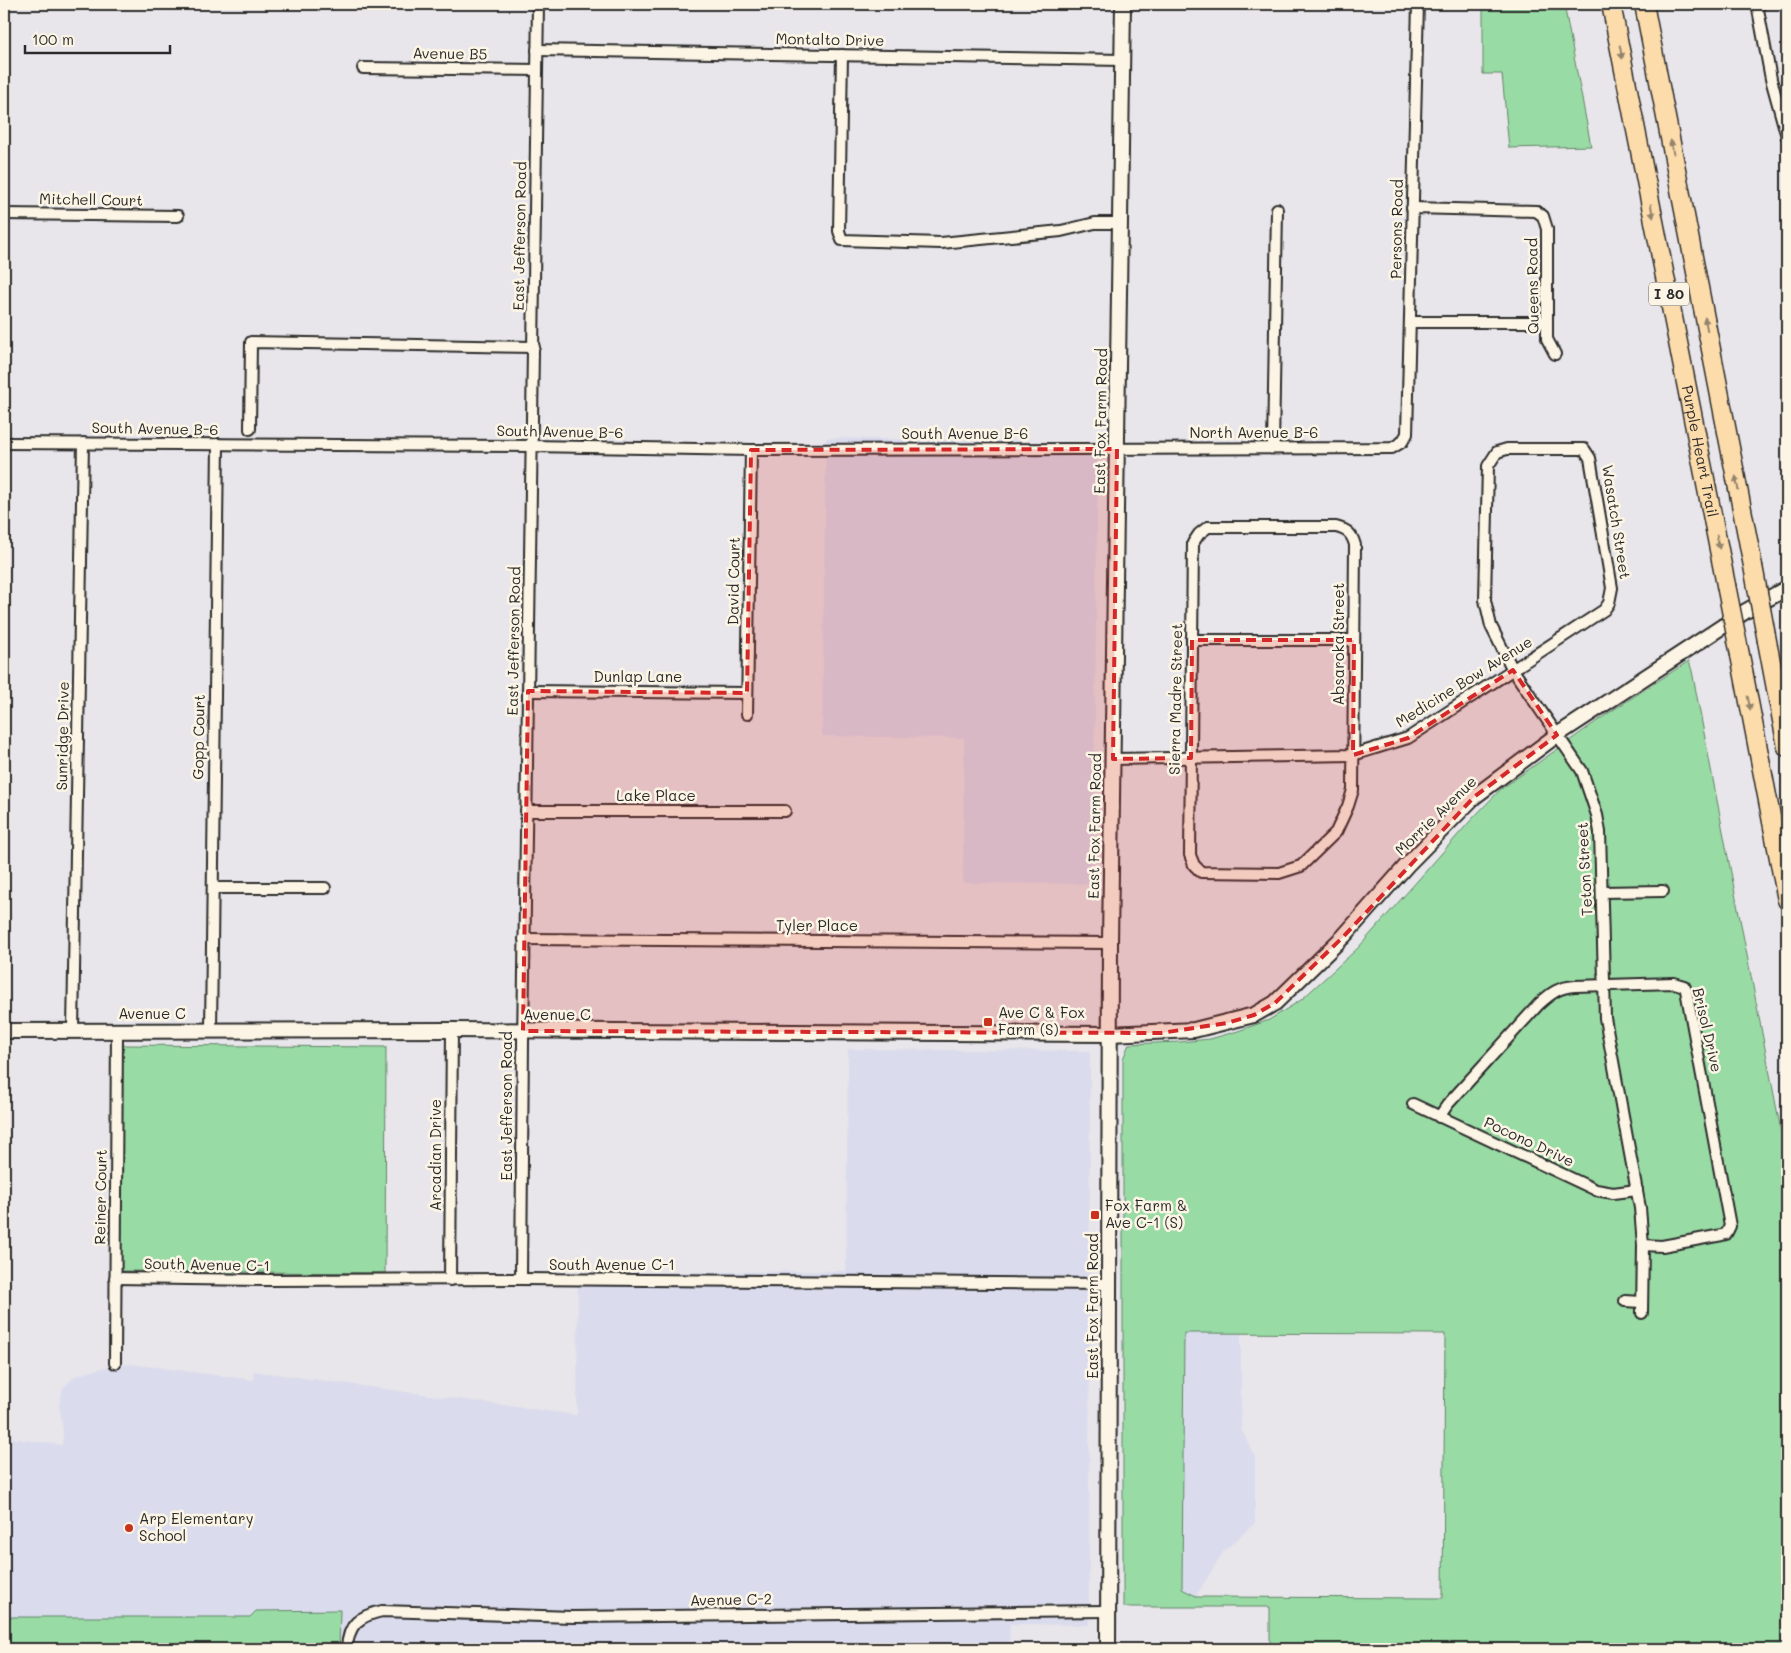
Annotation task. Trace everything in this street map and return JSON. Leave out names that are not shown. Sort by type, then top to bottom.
[{"type":"highway","name":"Purple Heart Trail","points":[[1611,4],[1787,900]]},
{"type":"highway","name":"Purple Heart Trail","points":[[1644,4],[1787,747]]},
{"type":"main road","name":"East Fox Farm Road","points":[[1108,1649],[1110,943],[1123,4]]},
{"type":"main road","name":"Morrie Avenue","points":[[1110,1034],[1194,1030],[1254,1015],[1275,1003],[1344,936],[1407,865],[1474,797],[1557,735],[1746,611],[1787,588]]},
{"type":"main road","name":"Avenue C","points":[[4,1031],[452,1030],[1110,1034]]},
{"type":"street","name":"East Jefferson Road","points":[[521,1279],[524,939],[538,4]]},
{"type":"street","name":"Persons Road","points":[[1392,448],[1402,442],[1407,434],[1418,4]]},
{"type":"street","points":[[1757,4],[1771,79],[1787,137]]},
{"type":"street","name":"Montalto Drive","points":[[537,50],[1122,60]]},
{"type":"street","points":[[842,55],[839,231],[842,240],[941,243],[1061,231],[1095,223],[1120,223]]},
{"type":"street","name":"Avenue B5","points":[[363,68],[537,70]]},
{"type":"street","name":"Queens Road","points":[[1412,208],[1536,211],[1543,216],[1547,229],[1547,339],[1555,354]]},
{"type":"street","points":[[1273,448],[1276,209]]},
{"type":"street","name":"Mitchell Court","points":[[4,214],[178,216]]},
{"type":"street","points":[[1410,322],[1546,322]]},
{"type":"street","points":[[250,429],[251,342],[534,347]]},
{"type":"street","name":"South Avenue B-6","points":[[4,443],[532,446],[751,450],[1117,449]]},
{"type":"street","name":"Sunridge Drive","points":[[73,1030],[83,443]]},
{"type":"street","name":"Gopp Court","points":[[211,1030],[218,444]]},
{"type":"street","name":"North Avenue B-6","points":[[1117,449],[1392,448]]},
{"type":"street","name":"Wasatch Street","points":[[1497,452],[1507,449],[1584,449],[1590,458],[1612,588],[1609,603]]},
{"type":"street","name":"David Court","points":[[747,714],[751,450]]},
{"type":"street","name":"Teton Street","points":[[1497,452],[1488,466],[1485,600],[1491,626],[1513,670],[1582,771],[1598,815],[1606,1026],[1642,1222],[1642,1313]]},
{"type":"street","name":"Sierra Madre Street","points":[[1190,856],[1193,543],[1199,534],[1208,527],[1336,526],[1352,534]]},
{"type":"street","name":"Absaroka Street","points":[[1190,856],[1194,865],[1201,872],[1279,873],[1301,866],[1336,832],[1353,790],[1355,545],[1352,534]]},
{"type":"street","name":"Medicine Bow Avenue","points":[[1112,759],[1353,755],[1408,738],[1604,610],[1609,603]]},
{"type":"street","points":[[1192,640],[1354,640]]},
{"type":"street","name":"Dunlap Lane","points":[[528,691],[747,693]]},
{"type":"street","name":"Lake Place","points":[[526,812],[786,811]]},
{"type":"street","points":[[213,888],[325,888]]},
{"type":"street","points":[[1602,892],[1663,891]]},
{"type":"street","name":"Tyler Place","points":[[524,939],[1110,943]]},
{"type":"street","name":"Brisol Drive","points":[[1439,1117],[1448,1104],[1549,995],[1564,987],[1674,983],[1684,986],[1730,1226],[1726,1234],[1722,1236],[1662,1246],[1643,1244]]},
{"type":"street","name":"Arcadian Drive","points":[[450,1280],[452,1030]]},
{"type":"street","name":"Reiner Court","points":[[115,1363],[117,1031]]},
{"type":"street","name":"Pocono Drive","points":[[1413,1104],[1596,1190],[1613,1193],[1637,1190]]},
{"type":"street","name":"South Avenue C-1","points":[[115,1278],[1109,1284]]},
{"type":"street","points":[[1625,1301],[1642,1302]]},
{"type":"street","name":"Avenue C-2","points":[[347,1649],[352,1628],[357,1620],[369,1614],[398,1610],[573,1617],[1108,1610]]},
{"type":"highlighted area","points":[[1117,449],[1113,759],[1191,758],[1192,640],[1354,640],[1353,755],[1408,738],[1513,670],[1557,735],[1474,797],[1344,936],[1275,1003],[1254,1015],[1227,1023],[1161,1033],[523,1031],[528,691],[747,693],[751,450]]},
{"type":"shaded area","points":[[826,438],[1098,443],[1093,884],[963,883],[964,738],[822,736]]},
{"type":"shaded area","points":[[848,1049],[1090,1051],[1089,1625],[1010,1624],[1009,1649],[339,1649],[340,1610],[256,1611],[250,1617],[4,1617],[4,1437],[62,1445],[63,1432],[59,1404],[63,1388],[75,1376],[105,1367],[131,1364],[254,1380],[253,1371],[577,1415],[578,1273],[846,1271]]},
{"type":"shaded area","points":[[1183,1332],[1241,1333],[1241,1429],[1255,1457],[1255,1523],[1224,1551],[1196,1596],[1182,1589]]},
{"type":"green space","points":[[1483,4],[1564,4],[1591,146],[1509,148],[1502,74],[1483,74]]},
{"type":"green space","points":[[1689,661],[1787,1162],[1787,1649],[1270,1649],[1270,1607],[1123,1607],[1123,1059],[1129,1044],[1210,1039],[1269,1020],[1301,1000],[1358,948],[1472,819],[1501,789],[1610,712]],"holes":[[[1184,1333],[1445,1334],[1443,1598],[1198,1597],[1182,1589]]]},
{"type":"green space","points":[[122,1045],[386,1047],[385,1273],[120,1271]]},
{"type":"green space","points":[[340,1610],[339,1649],[4,1649],[4,1617],[250,1617],[256,1611]]},
{"type":"place","name":"Ave C & Fox Farm (S)","points":[[988,1022]]},
{"type":"place","name":"Fox Farm & Ave C-1 (S)","points":[[1095,1215]]},
{"type":"place","name":"Arp Elementary School","points":[[129,1528]]}]
